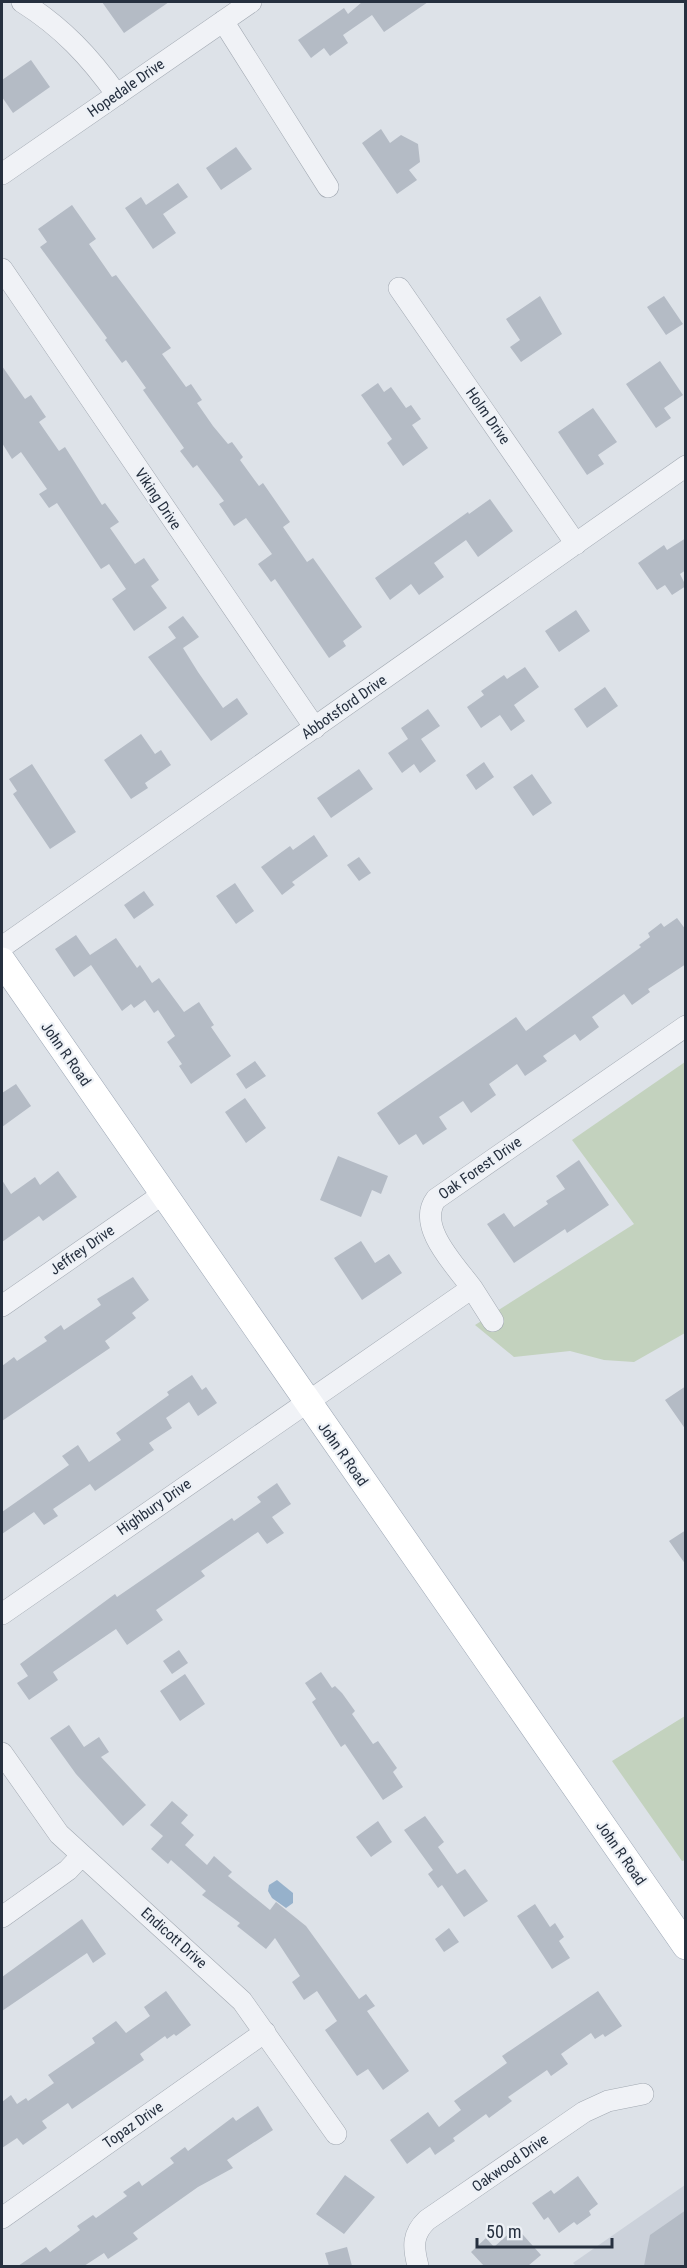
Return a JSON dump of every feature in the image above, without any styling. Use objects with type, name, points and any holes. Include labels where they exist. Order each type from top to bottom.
[{"type":"main road","name":"John R Road","points":[[2,961],[686,1946]]},
{"type":"street","points":[[22,2],[44,15],[83,50],[117,95]]},
{"type":"street","name":"Hopedale Drive","points":[[2,174],[251,2]]},
{"type":"street","points":[[223,21],[328,187]]},
{"type":"street","name":"Viking Drive","points":[[2,269],[315,728]]},
{"type":"street","name":"Holm Drive","points":[[399,288],[576,544]]},
{"type":"street","name":"Abbotsford Drive","points":[[2,947],[686,466]]},
{"type":"street","name":"Oak Forest Drive","points":[[494,1321],[430,1228],[429,1213],[436,1199],[686,1026]]},
{"type":"street","name":"Jeffrey Drive","points":[[2,1306],[163,1194]]},
{"type":"street","points":[[307,1401],[472,1288]]},
{"type":"street","name":"Highbury Drive","points":[[2,1614],[307,1401]]},
{"type":"street","name":"Endicott Drive","points":[[2,1753],[48,1820],[82,1856],[236,1995],[265,2032],[336,2134]]},
{"type":"street","points":[[2,1917],[68,1870],[82,1856]]},
{"type":"street","name":"Topaz Drive","points":[[2,2218],[265,2032]]},
{"type":"street","name":"Oakwood Drive","points":[[418,2266],[414,2246],[415,2235],[428,2220],[584,2112],[608,2101],[643,2094]]},
{"type":"shaded area","points":[[685,2185],[685,2266],[576,2266],[573,2263]]},
{"type":"green space","points":[[685,1062],[685,1333],[634,1362],[604,1360],[570,1351],[514,1357],[475,1325],[634,1224],[572,1140]]},
{"type":"green space","points":[[685,1716],[686,1860],[682,1861],[612,1761]]},
{"type":"water","points":[[277,1880],[293,1893],[293,1903],[286,1908],[272,1898],[268,1891],[269,1885]]},
{"type":"building","points":[[102,2],[169,2],[124,33]]},
{"type":"building","points":[[362,2],[428,2],[384,32],[372,15],[343,35],[348,43],[330,56],[324,48],[311,58],[298,40],[344,8],[348,14]]},
{"type":"building","points":[[31,60],[50,87],[13,113],[2,97],[2,80]]},
{"type":"building","points":[[381,129],[390,143],[401,135],[418,144],[420,162],[409,170],[417,180],[397,194],[362,143]]},
{"type":"building","points":[[236,147],[252,169],[221,190],[206,168]]},
{"type":"building","points":[[178,183],[188,197],[163,214],[176,233],[153,249],[125,208],[141,197],[146,205]]},
{"type":"building","points":[[72,205],[96,239],[89,244],[112,277],[116,275],[171,348],[162,354],[186,387],[191,384],[202,400],[197,403],[228,444],[232,442],[243,457],[240,460],[259,486],[263,483],[290,522],[283,527],[307,562],[313,558],[362,627],[343,641],[346,646],[329,658],[275,579],[271,582],[258,564],[272,554],[246,518],[234,526],[219,504],[224,501],[197,465],[193,468],[180,451],[184,448],[143,390],[146,388],[126,360],[122,363],[105,340],[107,338],[40,247],[47,242],[38,229]]},
{"type":"building","points":[[540,296],[562,334],[521,362],[510,347],[520,340],[506,319]]},
{"type":"building","points":[[664,296],[683,324],[666,335],[647,307]]},
{"type":"building","points":[[660,361],[683,395],[664,408],[671,418],[656,428],[626,384]]},
{"type":"building","points":[[2,366],[25,399],[31,395],[46,417],[39,422],[59,451],[65,447],[102,505],[105,503],[119,522],[110,528],[135,564],[144,558],[159,580],[151,586],[167,608],[134,631],[112,599],[126,589],[109,564],[101,569],[57,503],[49,508],[39,494],[47,489],[21,452],[12,459],[2,443]]},
{"type":"building","points":[[378,383],[384,392],[391,387],[406,408],[411,405],[421,419],[412,425],[428,448],[403,466],[387,443],[392,439],[361,395]]},
{"type":"building","points":[[593,408],[617,442],[598,455],[604,464],[587,475],[558,432]]},
{"type":"building","points":[[490,499],[513,531],[478,557],[466,540],[434,563],[444,577],[419,595],[411,584],[390,600],[375,578]]},
{"type":"building","points":[[686,538],[686,570],[680,574],[686,586],[672,595],[665,585],[657,590],[638,563],[664,545],[667,550]]},
{"type":"building","points":[[576,610],[590,631],[559,652],[545,631]]},
{"type":"building","points":[[183,616],[199,637],[183,648],[198,672],[223,708],[237,698],[248,714],[211,741],[148,657],[176,638],[168,627]]},
{"type":"building","points":[[525,667],[539,687],[514,705],[525,721],[511,731],[500,715],[481,728],[467,707],[484,695],[481,691],[504,675],[507,679]]},
{"type":"building","points":[[605,687],[618,706],[587,728],[574,709]]},
{"type":"building","points":[[428,709],[440,726],[421,739],[436,761],[420,773],[414,764],[402,773],[388,753],[408,739],[401,728]]},
{"type":"building","points":[[141,734],[155,754],[161,750],[171,765],[145,783],[148,788],[131,799],[104,760]]},
{"type":"building","points":[[484,762],[494,777],[476,790],[466,775]]},
{"type":"building","points":[[32,764],[76,832],[50,849],[13,794],[17,791],[9,779]]},
{"type":"building","points":[[359,769],[373,789],[331,818],[317,798]]},
{"type":"building","points":[[532,774],[552,803],[533,816],[513,787]]},
{"type":"building","points":[[314,835],[328,856],[292,882],[295,885],[282,895],[261,867],[290,846],[293,850]]},
{"type":"building","points":[[359,857],[371,873],[359,881],[347,865]]},
{"type":"building","points":[[235,883],[254,911],[236,924],[216,896]]},
{"type":"building","points":[[144,891],[154,905],[134,919],[124,905]]},
{"type":"building","points":[[677,918],[686,930],[686,964],[648,989],[650,992],[632,1005],[624,994],[592,1017],[599,1027],[580,1041],[575,1034],[543,1056],[547,1061],[525,1076],[517,1064],[489,1084],[496,1095],[471,1113],[463,1101],[439,1117],[447,1129],[423,1145],[416,1134],[399,1145],[377,1113],[516,1017],[526,1031],[641,947],[639,945],[650,937],[648,933],[661,923],[664,927]]},
{"type":"building","points":[[76,935],[90,955],[116,938],[137,968],[140,965],[152,983],[159,978],[184,1012],[199,1002],[214,1025],[211,1027],[231,1056],[191,1084],[179,1066],[182,1064],[167,1042],[175,1036],[158,1010],[154,1013],[145,1000],[134,1008],[131,1004],[122,1011],[91,965],[74,977],[55,949]]},
{"type":"building","points":[[255,1061],[266,1076],[246,1089],[236,1074]]},
{"type":"building","points":[[16,1084],[31,1106],[2,1127],[2,1093]]},
{"type":"building","points":[[245,1098],[266,1128],[246,1143],[225,1112]]},
{"type":"building","points":[[338,1156],[388,1176],[381,1194],[372,1190],[361,1217],[320,1200]]},
{"type":"building","points":[[579,1160],[609,1205],[567,1233],[565,1229],[514,1263],[487,1224],[504,1213],[514,1227],[548,1204],[546,1201],[565,1189],[556,1176]]},
{"type":"building","points":[[58,1171],[77,1197],[43,1221],[39,1216],[2,1242],[2,1180],[11,1194],[35,1177],[40,1185]]},
{"type":"building","points":[[361,1241],[375,1263],[389,1254],[402,1273],[362,1300],[334,1258]]},
{"type":"building","points":[[133,1277],[149,1300],[132,1313],[136,1318],[105,1341],[110,1348],[2,1421],[2,1366],[14,1357],[17,1361],[47,1341],[44,1337],[61,1325],[64,1330],[101,1305],[97,1299]]},
{"type":"building","points":[[192,1375],[202,1390],[206,1387],[217,1403],[198,1416],[189,1402],[166,1418],[172,1428],[149,1443],[154,1450],[95,1491],[90,1484],[53,1509],[58,1516],[44,1525],[34,1512],[2,1534],[2,1512],[69,1465],[62,1456],[78,1445],[89,1462],[121,1440],[116,1433],[169,1395],[167,1392]]},
{"type":"building","points":[[686,1386],[686,1430],[665,1400]]},
{"type":"building","points":[[277,1483],[291,1504],[272,1517],[284,1533],[267,1544],[258,1532],[201,1571],[205,1576],[156,1610],[163,1620],[127,1645],[116,1629],[53,1672],[58,1680],[29,1700],[17,1683],[28,1676],[20,1664],[115,1594],[117,1597],[232,1518],[234,1521],[261,1502],[257,1497]]},
{"type":"building","points":[[686,1530],[686,1565],[669,1541]]},
{"type":"building","points":[[179,1650],[188,1663],[172,1674],[163,1661]]},
{"type":"building","points":[[321,1672],[332,1688],[335,1686],[342,1693],[355,1711],[352,1714],[373,1744],[378,1741],[397,1768],[393,1772],[403,1787],[383,1800],[345,1744],[341,1747],[312,1702],[316,1699],[305,1683]]},
{"type":"building","points":[[185,1674],[205,1704],[180,1721],[160,1691]]},
{"type":"building","points":[[69,1725],[84,1747],[99,1737],[109,1752],[101,1757],[146,1805],[123,1826],[76,1774],[50,1738]]},
{"type":"building","points":[[172,1801],[188,1815],[181,1823],[194,1835],[185,1845],[207,1865],[214,1856],[232,1872],[228,1876],[270,1910],[276,1902],[306,1926],[359,1999],[366,1994],[375,2006],[367,2011],[409,2071],[383,2090],[368,2069],[357,2076],[325,2030],[337,2021],[317,1991],[304,2000],[292,1982],[300,1976],[275,1938],[266,1949],[237,1926],[240,1923],[202,1895],[206,1891],[171,1860],[168,1864],[151,1849],[163,1836],[150,1825]]},
{"type":"building","points":[[425,1816],[444,1842],[438,1847],[457,1874],[465,1869],[488,1901],[464,1917],[442,1885],[438,1888],[428,1874],[433,1870],[404,1830]]},
{"type":"building","points":[[378,1821],[392,1842],[371,1857],[356,1837]]},
{"type":"building","points":[[535,1904],[550,1927],[555,1923],[564,1937],[559,1941],[570,1958],[552,1969],[517,1916]]},
{"type":"building","points":[[82,1919],[106,1954],[93,1963],[87,1953],[2,2011],[2,1977]]},
{"type":"building","points":[[449,1928],[459,1942],[444,1952],[435,1939]]},
{"type":"building","points":[[166,1991],[191,2025],[176,2036],[174,2034],[167,2039],[165,2036],[140,2054],[144,2060],[72,2109],[68,2103],[42,2121],[47,2128],[23,2145],[17,2138],[2,2148],[2,2102],[11,2095],[17,2104],[26,2098],[28,2101],[54,2083],[48,2075],[95,2043],[92,2038],[116,2021],[126,2033],[150,2016],[144,2007]]},
{"type":"building","points":[[598,1991],[622,2026],[605,2037],[603,2034],[595,2039],[591,2033],[561,2054],[568,2064],[551,2076],[547,2070],[508,2097],[512,2101],[489,2118],[486,2114],[453,2138],[455,2141],[435,2155],[430,2147],[407,2164],[390,2140],[428,2112],[439,2127],[461,2110],[454,2101],[507,2063],[502,2056]]},
{"type":"building","points":[[258,2106],[273,2130],[227,2160],[233,2168],[198,2187],[133,2233],[138,2239],[108,2259],[104,2253],[84,2266],[18,2266],[46,2247],[50,2252],[80,2230],[77,2226],[93,2215],[96,2218],[127,2196],[123,2192],[139,2181],[142,2186],[174,2163],[170,2158],[185,2147],[188,2151],[233,2117],[236,2121]]},
{"type":"building","points":[[345,2175],[375,2197],[344,2234],[316,2214]]},
{"type":"building","points":[[578,2176],[598,2204],[589,2211],[591,2215],[577,2225],[574,2222],[559,2233],[548,2217],[544,2220],[532,2203],[551,2190],[554,2194]]},
{"type":"building","points":[[686,2210],[686,2266],[644,2266],[650,2235]]},
{"type":"building","points":[[516,2227],[541,2255],[528,2266],[484,2266],[471,2252],[486,2238],[494,2247]]},
{"type":"building","points":[[347,2247],[352,2266],[329,2266],[325,2253]]}]
